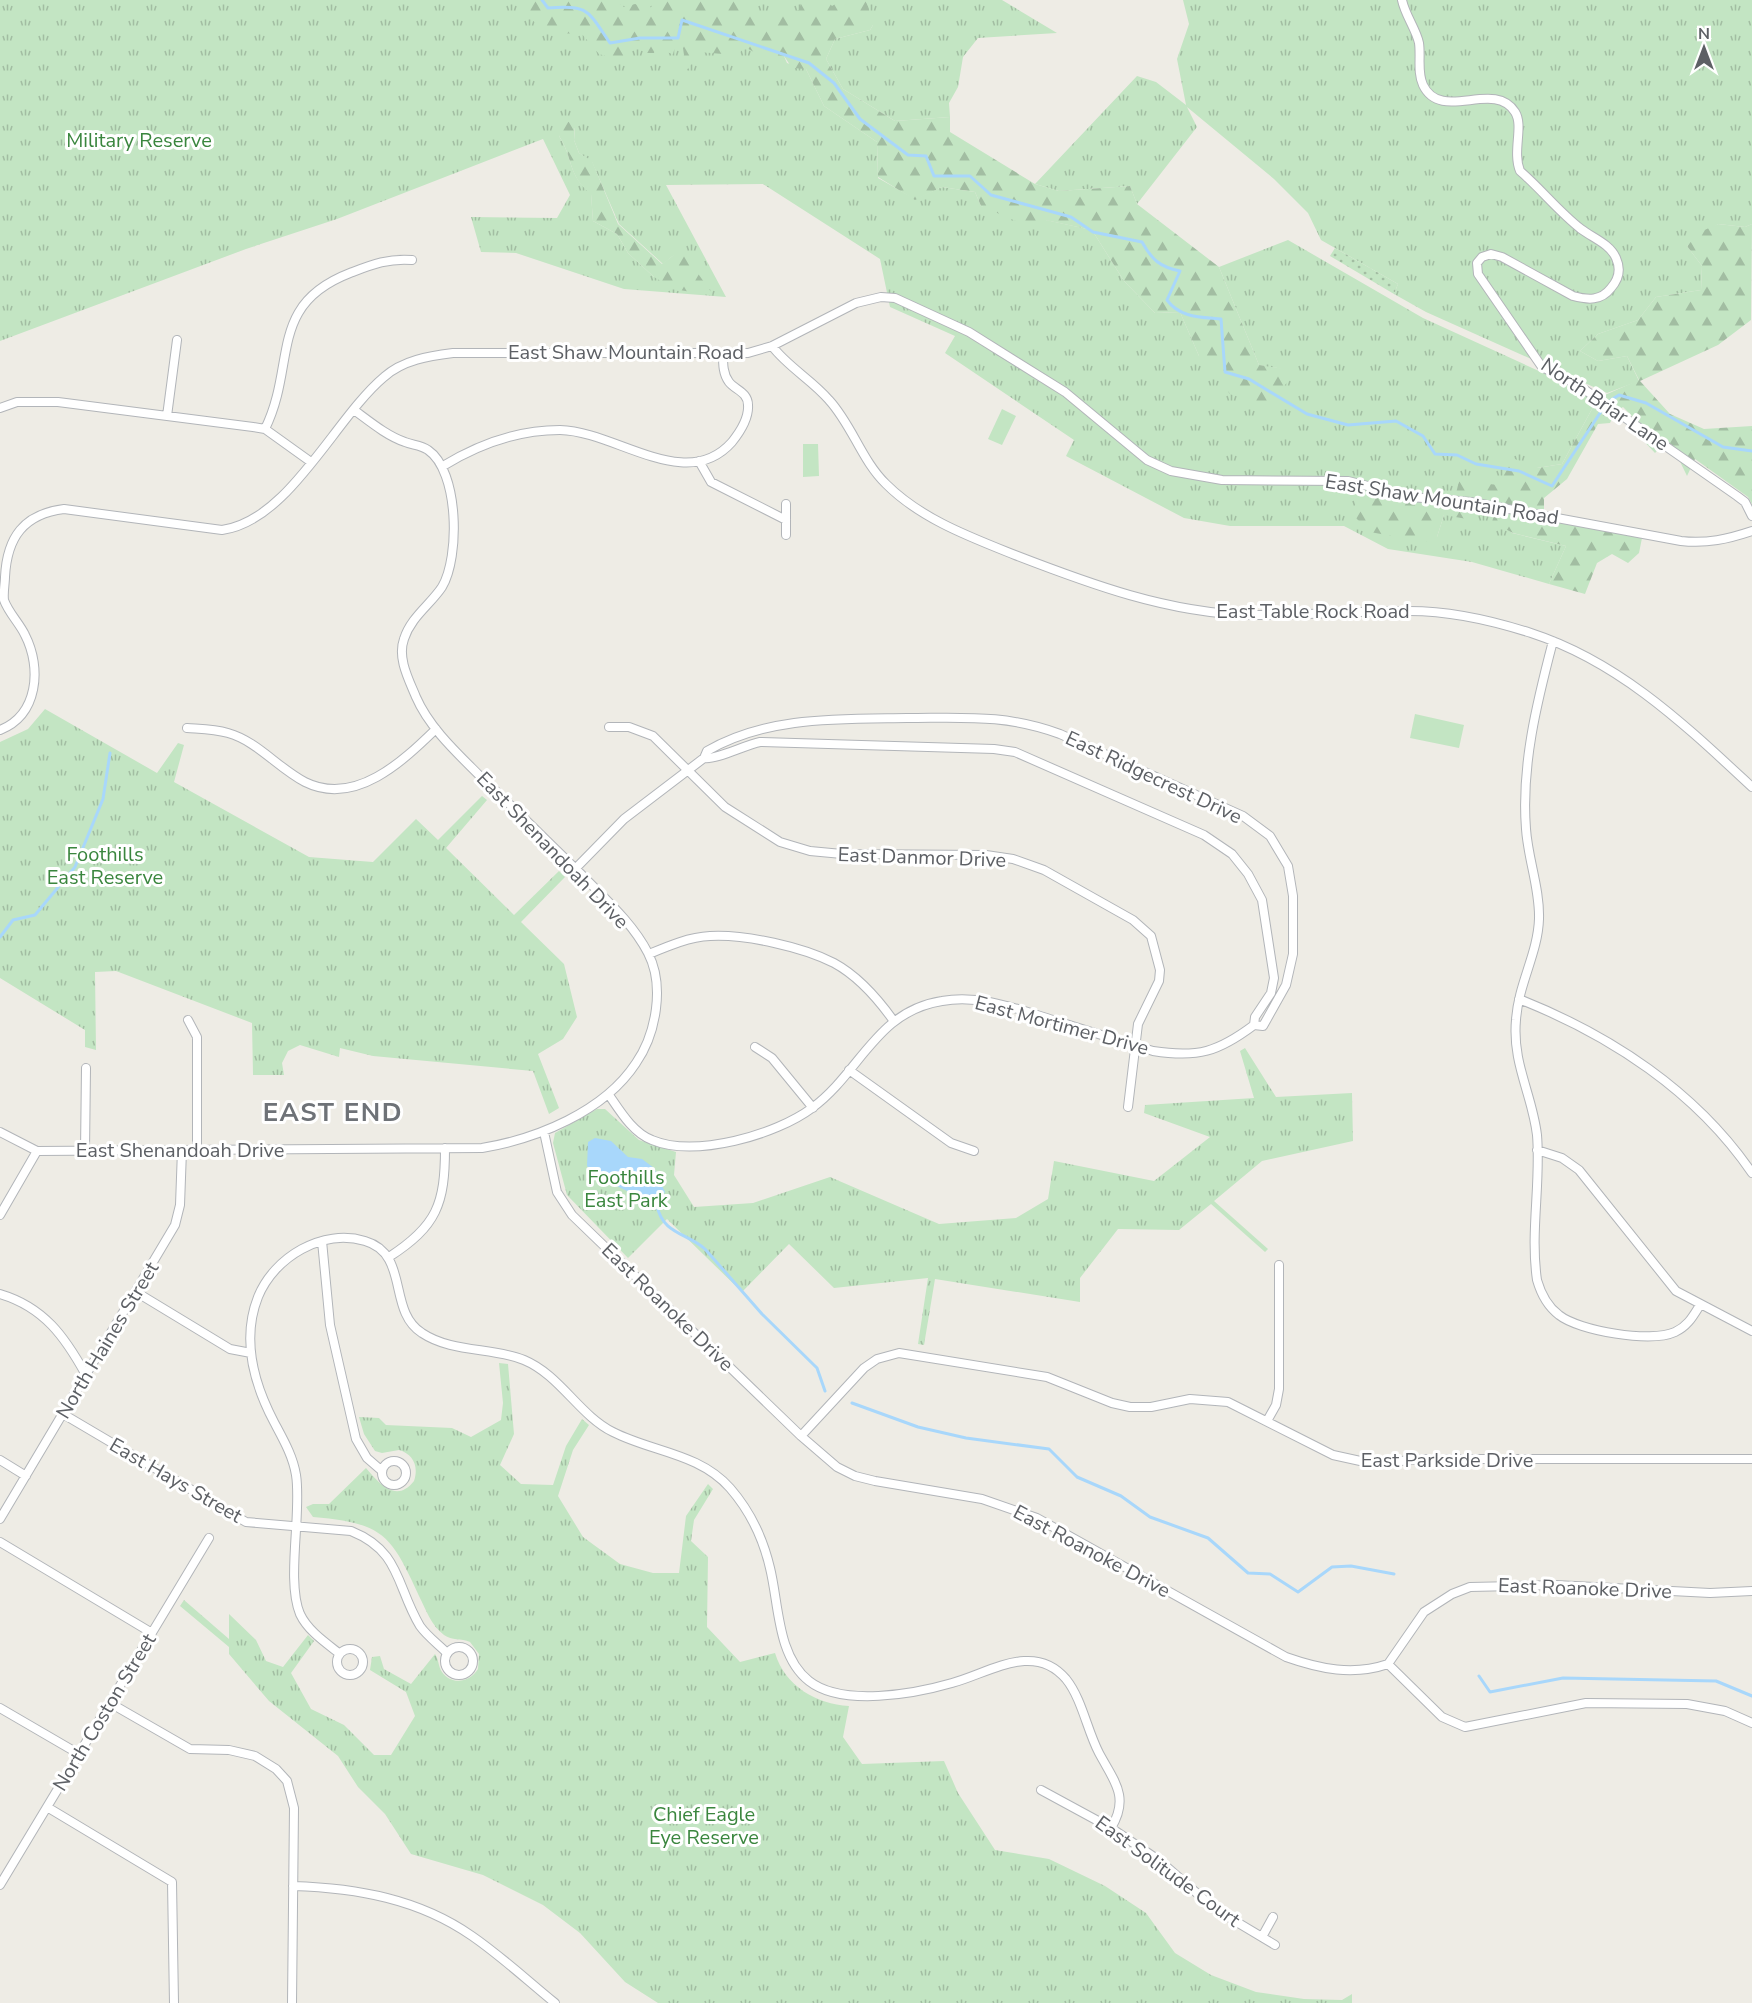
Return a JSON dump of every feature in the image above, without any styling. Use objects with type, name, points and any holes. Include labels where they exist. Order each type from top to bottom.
[{"type":"street","name":"North Briar Lane","points":[[1402,0],[1419,43],[1423,86],[1431,95],[1442,100],[1455,102],[1488,98],[1508,105],[1516,113],[1518,124],[1515,159],[1520,171],[1580,228],[1608,247],[1616,256],[1619,268],[1618,279],[1610,290],[1600,298],[1585,299],[1573,296],[1502,257],[1491,254],[1482,257],[1477,263],[1478,274],[1542,367],[1578,385],[1737,496],[1745,502],[1752,516]]},
{"type":"street","points":[[265,429],[274,410],[292,321],[310,295],[339,277],[383,261],[412,260]]},
{"type":"street","name":"East Shaw Mountain Road","points":[[0,730],[16,721],[24,711],[32,693],[35,668],[33,653],[26,636],[3,603],[4,552],[26,522],[45,511],[64,509],[222,530],[232,528],[261,515],[282,496],[384,377],[401,366],[422,357],[443,354],[723,355],[748,353],[772,346],[856,303],[881,297],[895,298],[978,338],[1065,392],[1147,460],[1171,471],[1222,480],[1348,481],[1412,497],[1471,502],[1699,543],[1721,540],[1752,531]]},
{"type":"street","points":[[167,416],[177,340]]},
{"type":"street","name":"East Table Rock Road","points":[[772,346],[783,361],[795,367],[831,401],[885,483],[908,502],[960,533],[1121,594],[1184,608],[1246,615],[1406,611],[1468,617],[1553,641],[1610,669],[1652,696],[1752,787]]},
{"type":"street","points":[[354,410],[394,437],[428,450],[443,466],[486,443],[537,432],[561,430],[598,437],[671,463],[699,461],[715,455],[737,436],[748,412],[745,395],[730,384],[725,375],[723,355]]},
{"type":"street","points":[[0,408],[17,402],[34,400],[265,429],[311,462]]},
{"type":"street","points":[[699,461],[711,482],[786,520]]},
{"type":"street","name":"East Shenandoah Drive","points":[[0,1132],[37,1151],[482,1148],[506,1144],[544,1132],[609,1095],[632,1069],[643,1052],[651,1031],[656,993],[649,954],[623,916],[436,729],[418,701],[407,675],[403,661],[403,641],[418,613],[442,586],[452,556],[453,524],[443,466]]},
{"type":"street","points":[[786,504],[786,535]]},
{"type":"street","points":[[1553,641],[1537,711],[1524,796],[1526,832],[1539,917],[1536,939],[1516,1018],[1516,1053],[1535,1124],[1537,1150],[1535,1269],[1541,1293],[1557,1314],[1581,1327],[1646,1336],[1663,1335],[1687,1325],[1700,1305]]},
{"type":"street","name":"East Ridgecrest Drive","points":[[575,869],[624,819],[704,758],[707,751],[738,735],[791,723],[823,719],[1001,718],[1032,723],[1060,734],[1243,816],[1270,836],[1288,867],[1293,896],[1291,971],[1263,1026],[1254,1025],[1255,1017],[1271,993],[1275,978],[1262,900],[1248,873],[1232,854],[1204,835],[1037,759],[994,749],[760,742],[739,747],[711,759],[704,758]]},
{"type":"street","name":"East Danmor Drive","points":[[609,727],[629,727],[653,736],[725,807],[780,842],[810,851],[842,854],[986,855],[1013,859],[1044,870],[1133,920],[1152,936],[1160,970],[1159,981],[1138,1024],[1128,1107]]},
{"type":"street","points":[[187,728],[230,733],[306,782],[335,789],[358,787],[386,772],[436,729]]},
{"type":"street","points":[[649,954],[692,939],[709,936],[740,936],[772,942],[834,963],[861,984],[893,1020]]},
{"type":"street","name":"East Mortimer Drive","points":[[609,1095],[635,1130],[652,1140],[674,1145],[728,1142],[779,1126],[813,1108],[893,1020],[914,1009],[941,1000],[970,999],[1000,1004],[1137,1046],[1177,1054],[1204,1052],[1228,1044],[1254,1025]]},
{"type":"street","points":[[1519,999],[1567,1018],[1624,1050],[1689,1101],[1734,1146],[1752,1173]]},
{"type":"street","points":[[188,1020],[196,1037],[197,1150]]},
{"type":"street","points":[[755,1047],[772,1058],[813,1108]]},
{"type":"street","points":[[85,1151],[86,1068]]},
{"type":"street","points":[[849,1070],[951,1143],[974,1151]]},
{"type":"street","name":"East Roanoke Drive","points":[[544,1132],[557,1192],[572,1215],[801,1436],[837,1467],[855,1476],[875,1481],[982,1499],[1037,1518],[1295,1660],[1316,1667],[1354,1672],[1388,1664],[1424,1612],[1452,1594],[1470,1587],[1556,1585],[1710,1593],[1752,1592]]},
{"type":"street","points":[[389,1257],[414,1240],[435,1216],[444,1185],[445,1148]]},
{"type":"street","name":"North Haines Street","points":[[0,1519],[136,1292],[179,1215],[182,1150]]},
{"type":"street","points":[[1537,1150],[1562,1158],[1579,1170],[1669,1283],[1684,1297],[1752,1331]]},
{"type":"street","points":[[0,1215],[37,1151]]},
{"type":"street","points":[[340,1654],[313,1633],[299,1612],[296,1587],[295,1470],[259,1391],[251,1353],[254,1311],[267,1280],[291,1255],[322,1241],[344,1238],[365,1241],[377,1246],[389,1257],[397,1276],[403,1311],[420,1333],[448,1344],[522,1359],[544,1371],[590,1415],[613,1432],[686,1457],[729,1486],[750,1514],[762,1540],[790,1655],[805,1678],[820,1689],[840,1695],[871,1696],[918,1690],[952,1683],[1009,1662],[1026,1660],[1043,1662],[1057,1670],[1074,1692],[1098,1751],[1116,1781],[1120,1807],[1111,1828]]},
{"type":"street","points":[[322,1241],[330,1325],[356,1439],[367,1458],[382,1471]]},
{"type":"street","points":[[1267,1421],[1276,1405],[1279,1389],[1279,1265]]},
{"type":"street","points":[[136,1292],[230,1349],[251,1353]]},
{"type":"street","points":[[0,1294],[32,1308],[58,1329],[86,1375]]},
{"type":"street","name":"East Parkside Drive","points":[[801,1436],[871,1362],[899,1353],[1047,1377],[1112,1404],[1151,1407],[1190,1399],[1228,1402],[1333,1455],[1374,1464],[1419,1459],[1752,1459]]},
{"type":"street","name":"East Hays Street","points":[[63,1414],[234,1516],[259,1525],[351,1532],[366,1537],[380,1547],[395,1567],[419,1624],[447,1653]]},
{"type":"street","points":[[0,1460],[26,1476]]},
{"type":"street","name":"North Coston Street","points":[[0,1885],[3,1873],[47,1807],[209,1538]]},
{"type":"street","points":[[0,1542],[152,1633]]},
{"type":"street","points":[[1388,1664],[1442,1717],[1465,1727],[1586,1703],[1687,1704],[1725,1711],[1752,1723]]},
{"type":"street","points":[[110,1703],[190,1749],[230,1750],[255,1756],[276,1769],[286,1781],[294,1808],[292,2003]]},
{"type":"street","points":[[0,1708],[79,1754]]},
{"type":"street","name":"East Solitude Court","points":[[1041,1790],[1111,1828],[1160,1861],[1209,1905],[1275,1945]]},
{"type":"street","points":[[47,1807],[172,1882],[174,2003]]},
{"type":"street","points":[[293,1886],[359,1891],[423,1910],[471,1935],[555,2003]]},
{"type":"street","name":"East Solitude Court","points":[[1262,1937],[1273,1917]]},
{"type":"green space","name":"Military Reserve","points":[[0,0],[1002,0],[1057,33],[978,38],[963,57],[958,87],[949,103],[950,117],[895,121],[843,89],[826,59],[835,39],[870,30],[873,25],[773,56],[784,56],[787,63],[806,69],[824,106],[877,142],[878,178],[915,199],[942,187],[975,192],[981,206],[1092,230],[1124,281],[1155,313],[1180,312],[1199,356],[1283,369],[1259,365],[1219,267],[1288,240],[1423,318],[1598,398],[1562,464],[1537,468],[1454,506],[1410,500],[1355,488],[1437,537],[1444,515],[1472,507],[1495,512],[1512,533],[1566,546],[1549,584],[1472,562],[1388,549],[1344,526],[1230,526],[1184,518],[1066,456],[1074,440],[945,353],[955,336],[890,307],[880,259],[763,184],[666,185],[726,297],[624,289],[516,253],[481,252],[471,217],[557,218],[570,195],[543,139],[337,219],[246,249],[0,341]],"holes":[[[575,128],[574,140],[579,153],[592,162],[619,224],[663,264],[674,255],[654,277],[628,253],[617,234],[593,221],[591,193],[574,173],[559,136]]]},
{"type":"green space","points":[[508,0],[614,0],[624,7],[635,4],[650,8],[658,0],[738,0],[760,13],[788,14],[799,10],[802,0],[826,0],[832,6],[842,0],[866,0],[873,25],[870,30],[835,39],[826,59],[843,89],[895,121],[950,117],[950,132],[1035,184],[1059,191],[1130,186],[1137,204],[1219,267],[1259,365],[1283,369],[1289,380],[1268,406],[1230,394],[1199,356],[1180,312],[1155,313],[1124,281],[1092,230],[1045,220],[1032,228],[981,206],[975,192],[942,187],[915,200],[878,177],[877,142],[824,106],[806,69],[792,68],[784,56],[763,57],[743,46],[738,58],[733,57],[730,44],[727,45],[723,54],[699,52],[688,69],[680,67],[684,55],[682,41],[676,43],[673,54],[666,52],[662,43],[657,45],[654,53],[647,53],[637,46],[628,48],[622,61],[599,54],[581,33],[559,33],[544,29],[518,2]]},
{"type":"green space","points":[[1183,0],[1752,0],[1752,224],[1745,227],[1718,224],[1687,246],[1702,266],[1701,290],[1656,297],[1638,320],[1598,334],[1580,351],[1598,361],[1627,356],[1639,381],[1607,393],[1426,312],[1394,294],[1398,284],[1321,240],[1308,213],[1274,179],[1187,107],[1197,127],[1137,204],[1130,186],[1059,191],[1035,184],[1137,76],[1156,82],[1186,105],[1177,59],[1189,24]]},
{"type":"green space","points":[[571,121],[575,124],[574,140],[579,153],[592,161],[618,224],[662,264],[674,255],[684,254],[714,296],[674,289],[654,277],[628,253],[617,234],[593,221],[591,194],[583,187],[574,173],[559,136],[565,123]]},
{"type":"green space","points":[[1718,224],[1745,227],[1752,224],[1751,320],[1718,345],[1640,381],[1670,414],[1704,429],[1752,426],[1752,504],[1748,497],[1695,459],[1687,476],[1672,445],[1666,441],[1655,453],[1638,435],[1632,416],[1623,407],[1615,412],[1610,423],[1598,424],[1567,479],[1544,498],[1544,519],[1642,538],[1639,553],[1628,563],[1612,554],[1597,563],[1585,594],[1549,584],[1566,546],[1513,533],[1492,522],[1495,512],[1472,507],[1467,519],[1444,515],[1437,537],[1425,542],[1370,532],[1355,517],[1355,488],[1410,500],[1453,506],[1459,481],[1499,485],[1510,457],[1537,468],[1562,464],[1598,398],[1639,380],[1627,356],[1598,361],[1580,351],[1598,334],[1638,320],[1656,297],[1701,290],[1702,266],[1687,246],[1700,232]]},
{"type":"green space","points":[[1335,248],[1398,284],[1394,294],[1330,256]]},
{"type":"green space","points":[[1002,409],[1016,416],[1002,445],[988,439]]},
{"type":"green space","points":[[803,444],[818,444],[819,476],[803,477]]},
{"type":"green space","name":"Foothills East Reserve","points":[[45,709],[157,773],[178,743],[184,745],[174,782],[309,857],[373,862],[416,819],[438,840],[482,796],[487,800],[446,848],[514,915],[559,871],[565,877],[521,922],[564,964],[577,1017],[563,1039],[538,1054],[559,1108],[549,1114],[533,1071],[373,1056],[340,1048],[339,1057],[300,1045],[288,1051],[282,1063],[284,1075],[253,1075],[252,1023],[116,971],[95,972],[96,1050],[85,1047],[85,1030],[0,978],[0,742],[28,729]]},
{"type":"green space","points":[[1415,714],[1464,725],[1459,748],[1410,738]]},
{"type":"green space","name":"Foothills East Park","points":[[1245,1048],[1276,1097],[1352,1093],[1353,1141],[1262,1161],[1214,1201],[1268,1249],[1265,1252],[1211,1204],[1179,1230],[1118,1229],[1080,1278],[1080,1302],[935,1279],[924,1345],[918,1344],[928,1278],[834,1288],[789,1244],[742,1292],[667,1219],[628,1258],[567,1195],[553,1143],[555,1133],[597,1109],[605,1109],[639,1140],[676,1152],[674,1175],[694,1207],[753,1203],[830,1177],[939,1224],[1016,1218],[1048,1199],[1054,1161],[1154,1181],[1210,1137],[1144,1113],[1145,1105],[1254,1098],[1240,1051]]},
{"type":"green space","name":"Chief Eagle Eye Reserve","points":[[499,1363],[508,1364],[514,1434],[500,1465],[521,1484],[553,1485],[566,1446],[582,1419],[589,1425],[573,1450],[558,1496],[583,1537],[620,1564],[653,1573],[679,1573],[686,1516],[708,1484],[713,1489],[694,1520],[691,1541],[708,1557],[707,1627],[740,1662],[775,1653],[786,1675],[803,1691],[825,1702],[849,1706],[843,1737],[862,1764],[944,1761],[958,1793],[995,1850],[1049,1859],[1105,1886],[1146,1913],[1175,1953],[1211,1975],[1256,1992],[1304,1999],[1342,2000],[1352,1994],[1352,2003],[658,2003],[625,1982],[580,1933],[543,1905],[483,1875],[411,1854],[385,1814],[358,1787],[338,1756],[269,1701],[229,1654],[229,1647],[180,1606],[184,1600],[229,1639],[229,1614],[256,1640],[266,1661],[283,1667],[308,1635],[314,1641],[291,1673],[311,1709],[344,1725],[374,1755],[391,1755],[415,1716],[406,1692],[370,1670],[372,1657],[380,1656],[384,1669],[411,1684],[435,1654],[446,1676],[461,1681],[470,1677],[478,1669],[479,1654],[470,1642],[447,1637],[439,1631],[400,1558],[392,1545],[382,1536],[370,1528],[355,1523],[313,1517],[306,1507],[313,1504],[329,1504],[366,1468],[382,1485],[394,1491],[407,1488],[414,1481],[416,1470],[414,1461],[408,1454],[399,1450],[382,1453],[375,1451],[364,1434],[359,1417],[379,1418],[386,1425],[452,1428],[471,1437],[501,1420],[503,1403]]},
{"type":"water","points":[[595,1138],[611,1141],[628,1157],[642,1159],[654,1168],[665,1192],[657,1206],[597,1176],[587,1166],[588,1142]]},
{"type":"waterway","points":[[542,0],[548,8],[572,7],[586,12],[597,23],[610,43],[640,38],[678,38],[682,20],[809,63],[834,83],[860,119],[908,155],[926,156],[934,176],[970,176],[991,195],[1071,217],[1093,232],[1142,242],[1157,262],[1180,271],[1167,300],[1172,306],[1191,316],[1221,319],[1225,372],[1249,379],[1307,414],[1348,425],[1396,421],[1423,436],[1435,454],[1457,455],[1476,464],[1519,471],[1552,486],[1604,407]]},
{"type":"waterway","points":[[1611,400],[1619,395],[1646,403],[1723,447],[1752,451]]},
{"type":"waterway","points":[[0,937],[13,920],[35,915],[75,867],[103,799],[110,753]]},
{"type":"waterway","points":[[657,1206],[664,1222],[705,1249],[762,1314],[817,1368],[825,1391]]},
{"type":"waterway","points":[[852,1403],[918,1427],[966,1438],[1049,1449],[1077,1477],[1121,1496],[1150,1517],[1208,1538],[1248,1573],[1270,1574],[1298,1592],[1332,1567],[1351,1566],[1394,1574]]},
{"type":"waterway","points":[[1479,1676],[1490,1692],[1563,1678],[1716,1681],[1752,1696]]},
{"type":"district","name":"EAST END","points":[[333,1112]]}]
